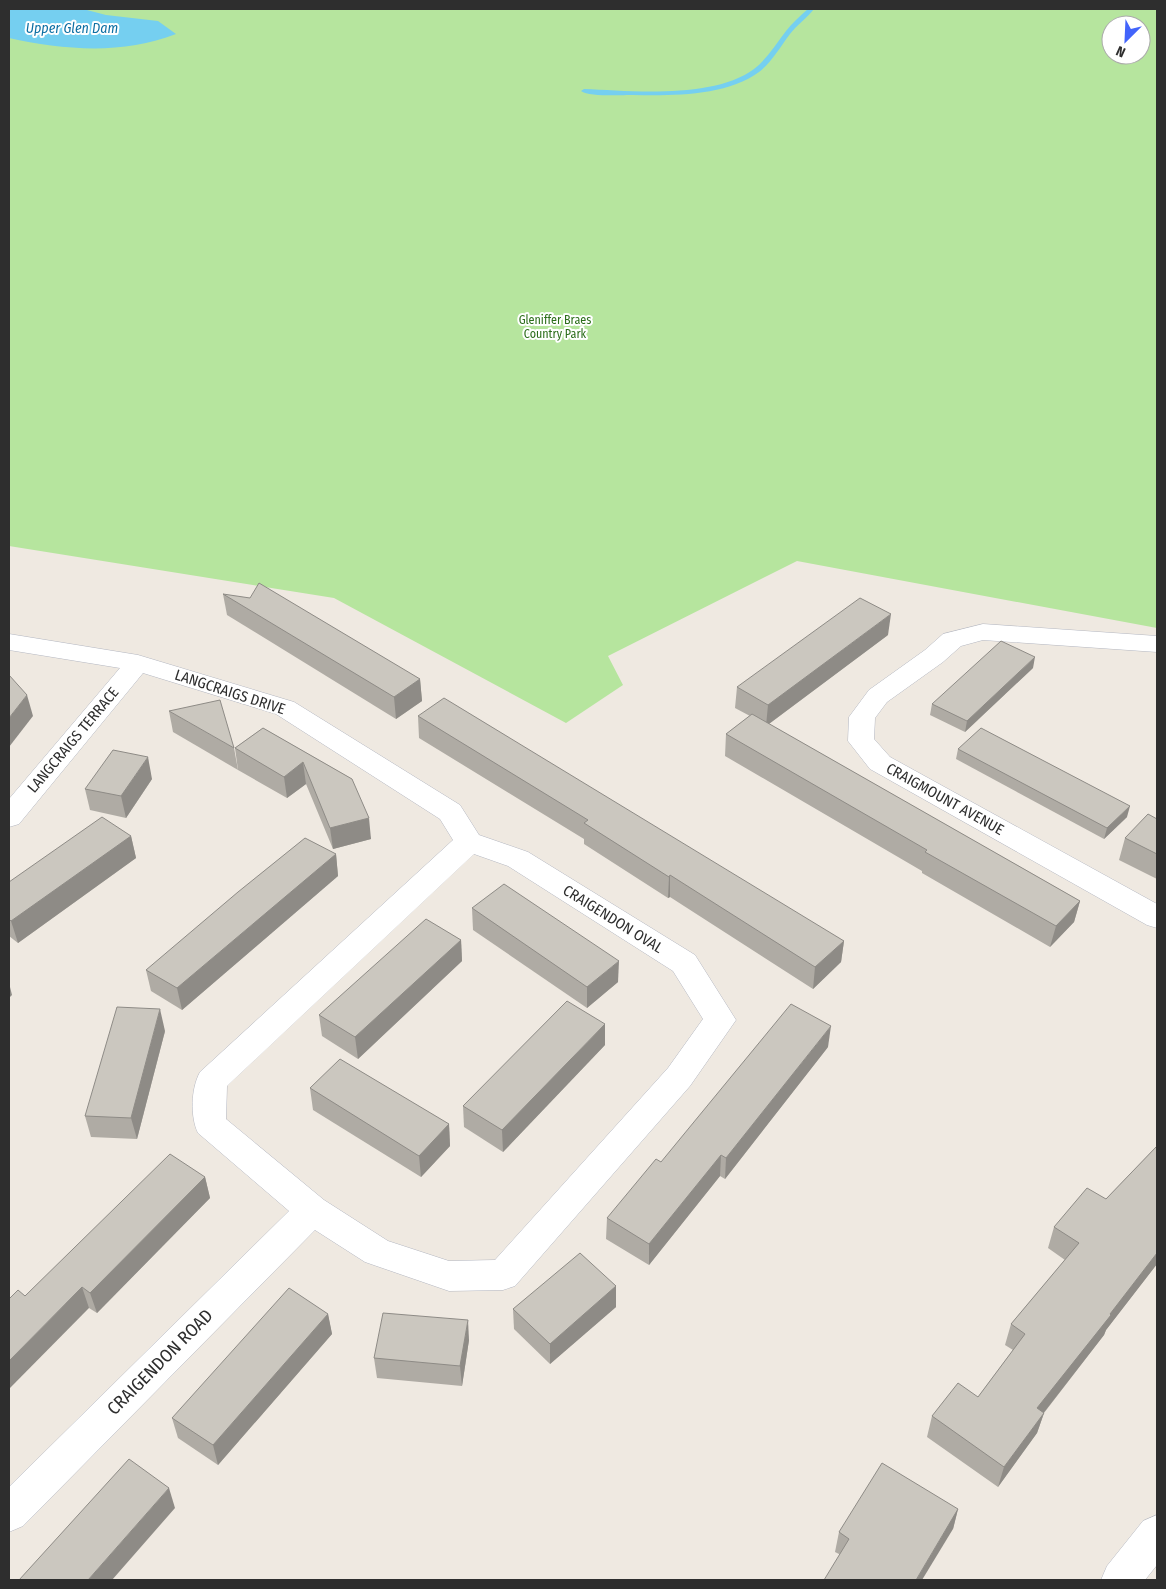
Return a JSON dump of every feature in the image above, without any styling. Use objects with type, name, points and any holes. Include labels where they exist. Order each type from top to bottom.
[{"type":"street","name":"CRAIGMOUNT AVENUE","points":[[1157,644],[982,632],[952,640],[934,656],[878,696],[862,717],[862,741],[880,763],[1157,917]]},
{"type":"street","name":"LANGCRAIGS DRIVE","points":[[9,642],[138,663],[285,708],[450,812],[469,842]]},
{"type":"street","name":"LANGCRAIGS TERRACE","points":[[9,817],[138,663]]},
{"type":"street","name":"CRAIGENDON OVAL","points":[[469,842],[518,859],[684,963],[720,1020],[679,1077],[502,1274],[448,1276],[377,1252],[312,1210],[210,1124],[211,1081],[469,842]]},
{"type":"street","name":"CRAIGENDON ROAD","points":[[9,1513],[312,1210]]},
{"type":"street","points":[[1121,1580],[1157,1534]]},
{"type":"green space","name":"Gleniffer Braes Country Park","points":[[9,9],[1157,9],[1157,628],[797,561],[608,656],[623,685],[566,723],[334,598],[9,546]]},
{"type":"water","name":"Upper Glen Dam","points":[[9,9],[83,9],[106,15],[158,21],[176,34],[156,41],[114,48],[72,48],[50,45],[9,38]]},
{"type":"building","points":[[259,583],[420,679],[394,697],[223,594],[250,598]]},
{"type":"building","points":[[860,598],[891,614],[768,705],[737,687]]},
{"type":"building","points":[[1001,641],[1035,657],[967,721],[932,704]]},
{"type":"building","points":[[9,675],[27,695],[9,718]]},
{"type":"building","points":[[444,698],[844,941],[815,967],[584,823],[588,820],[418,716]]},
{"type":"building","points":[[220,700],[234,748],[169,711]]},
{"type":"building","points":[[752,714],[1080,901],[1056,926],[925,852],[927,850],[726,734]]},
{"type":"building","points":[[263,728],[352,779],[369,818],[330,828],[303,762],[284,777],[235,748]]},
{"type":"building","points":[[981,728],[1130,806],[1107,828],[958,749]]},
{"type":"building","points":[[113,750],[148,757],[121,796],[85,789]]},
{"type":"building","points":[[1148,814],[1157,819],[1157,854],[1125,838]]},
{"type":"building","points":[[102,817],[131,836],[11,921],[9,919],[9,882]]},
{"type":"building","points":[[305,838],[336,854],[177,988],[146,970],[238,892]]},
{"type":"building","points":[[504,884],[619,961],[587,987],[472,908]]},
{"type":"building","points":[[426,919],[461,940],[355,1037],[319,1015]]},
{"type":"building","points":[[567,1001],[605,1024],[502,1130],[463,1106]]},
{"type":"building","points":[[791,1004],[831,1026],[726,1158],[721,1155],[649,1244],[607,1218],[656,1159],[661,1162]]},
{"type":"building","points":[[117,1007],[160,1009],[131,1118],[85,1116]]},
{"type":"building","points":[[340,1059],[449,1124],[419,1156],[310,1088]]},
{"type":"building","points":[[1157,1146],[1157,1253],[1111,1315],[1037,1408],[1044,1413],[1004,1467],[932,1416],[958,1383],[978,1397],[1025,1334],[1011,1324],[1079,1243],[1054,1227],[1087,1188],[1106,1199]]},
{"type":"building","points":[[170,1154],[205,1177],[90,1293],[82,1287],[9,1361],[9,1299],[18,1290],[25,1296]]},
{"type":"building","points":[[580,1253],[616,1286],[550,1344],[513,1309]]},
{"type":"building","points":[[289,1288],[328,1314],[213,1445],[172,1418]]},
{"type":"building","points":[[383,1313],[468,1320],[460,1366],[374,1358]]},
{"type":"building","points":[[129,1459],[169,1488],[88,1580],[19,1580]]},
{"type":"building","points":[[882,1463],[958,1509],[916,1580],[824,1580],[849,1539],[839,1532]]},
{"type":"waterway","points":[[584,91],[670,93],[693,91],[734,82],[757,70],[789,31],[811,9]]}]
